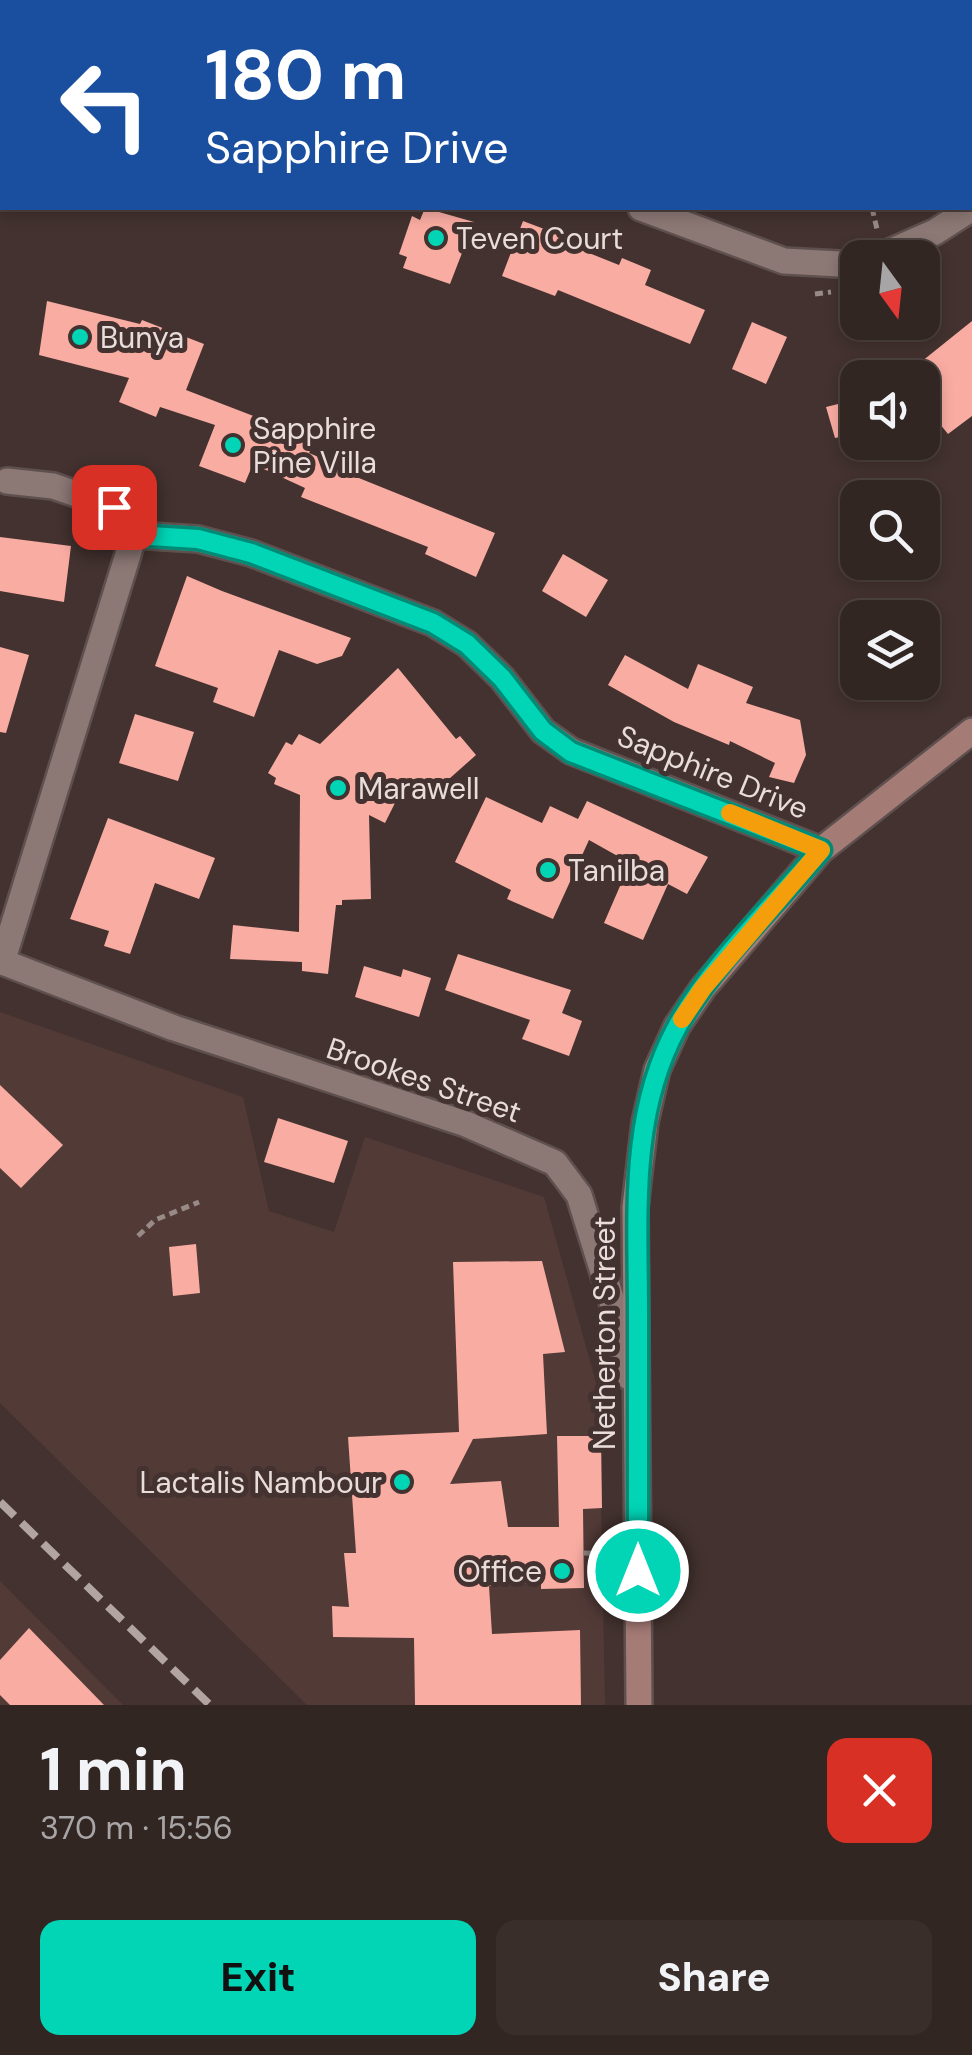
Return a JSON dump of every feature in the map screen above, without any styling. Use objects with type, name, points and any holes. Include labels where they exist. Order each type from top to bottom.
[{"type":"main road","name":"Netherton Street","points":[[640,1705],[635,1207],[645,1122],[657,1070],[677,1026],[703,988],[821,850],[972,730]]},
{"type":"street","points":[[645,210],[784,262],[840,265]]},
{"type":"street","points":[[899,240],[935,232],[969,210]]},
{"type":"street","points":[[1,961],[134,535],[114,507],[53,486],[7,481]]},
{"type":"street","name":"Sapphire Drive","points":[[134,535],[198,539],[251,553],[433,623],[467,644],[502,678],[543,731],[571,752],[821,850]]},
{"type":"street","name":"Brookes Street","points":[[1,961],[174,1028],[466,1124],[555,1163],[578,1195],[623,1340],[638,1435]]},
{"type":"path","points":[[872,210],[876,240]]},
{"type":"path","points":[[816,294],[830,292]]},
{"type":"path","points":[[138,1236],[155,1220],[199,1202]]},
{"type":"path","points":[[583,1553],[610,1554]]},
{"type":"shaded area","name":"Lactalis Nambour","points":[[0,1012],[243,1097],[269,1211],[334,1232],[365,1137],[544,1197],[599,1393],[605,1705],[307,1705],[0,1403]]},
{"type":"shaded area","points":[[0,1581],[123,1705],[0,1705]]},
{"type":"building","name":"Teven Court","points":[[424,210],[432,210],[474,222],[450,284],[403,268],[407,257],[399,254],[412,216],[420,220]]},
{"type":"building","points":[[523,221],[576,241],[574,247],[619,265],[622,258],[651,270],[645,285],[705,310],[690,344],[558,290],[555,296],[502,276]]},
{"type":"building","points":[[47,301],[140,324],[142,320],[204,344],[186,390],[269,422],[312,446],[309,453],[345,468],[344,472],[495,533],[476,577],[425,554],[428,547],[301,497],[305,488],[253,464],[245,483],[199,466],[215,425],[160,407],[156,417],[119,402],[129,378],[39,355]]},
{"type":"building","points":[[972,321],[972,416],[948,434],[940,424],[940,360],[923,360]]},
{"type":"building","points":[[752,322],[787,337],[766,384],[732,369]]},
{"type":"building","points":[[840,404],[840,437],[835,438],[826,407]]},
{"type":"building","points":[[0,537],[71,546],[64,602],[0,591]]},
{"type":"building","points":[[563,554],[608,580],[586,617],[542,591]]},
{"type":"building","points":[[187,576],[351,638],[342,656],[317,664],[279,650],[254,717],[213,702],[218,688],[155,666]]},
{"type":"building","points":[[0,647],[29,655],[6,733],[0,732]]},
{"type":"building","points":[[625,655],[688,689],[698,664],[753,687],[746,703],[800,720],[806,755],[794,783],[769,777],[775,763],[730,741],[729,745],[674,722],[608,685]]},
{"type":"building","name":"Marawell","points":[[398,668],[456,739],[460,736],[476,755],[422,803],[405,783],[385,823],[369,815],[371,899],[342,900],[342,905],[336,905],[328,974],[302,971],[302,962],[230,959],[233,925],[299,932],[300,795],[274,784],[276,778],[268,773],[286,742],[292,745],[299,734],[320,744]]},
{"type":"building","points":[[135,714],[194,732],[178,781],[119,763]]},
{"type":"building","points":[[486,797],[542,823],[550,806],[578,819],[587,801],[708,857],[687,894],[668,884],[643,940],[604,923],[630,863],[589,840],[553,919],[507,899],[511,890],[455,862]]},
{"type":"building","points":[[108,818],[215,858],[199,899],[155,883],[130,954],[104,946],[109,931],[70,919]]},
{"type":"building","points":[[458,954],[571,990],[562,1013],[582,1021],[569,1056],[522,1039],[530,1020],[445,990]]},
{"type":"building","points":[[364,966],[401,977],[403,969],[431,978],[419,1017],[355,997]]},
{"type":"building","points":[[0,1085],[63,1145],[21,1188],[0,1168]]},
{"type":"building","points":[[278,1118],[348,1141],[334,1183],[264,1162]]},
{"type":"building","points":[[196,1244],[200,1293],[173,1296],[169,1247]]},
{"type":"building","name":"Lactalis Nambour","points":[[542,1261],[565,1352],[543,1354],[547,1434],[473,1439],[450,1484],[501,1481],[508,1527],[559,1527],[557,1436],[601,1436],[602,1508],[583,1509],[584,1588],[541,1589],[541,1583],[489,1586],[492,1634],[580,1630],[581,1705],[415,1705],[414,1638],[333,1637],[332,1606],[349,1607],[344,1553],[356,1553],[348,1437],[459,1432],[453,1262]]},
{"type":"building","points":[[29,1628],[104,1705],[10,1705],[0,1695],[0,1660]]},
{"type":"railway","points":[[0,1502],[210,1705]]},
{"type":"slow traffic","points":[[682,1019],[703,988],[821,850],[730,813]]},
{"type":"place","name":"Teven Court","points":[[436,238]]},
{"type":"place","name":"Bunya","points":[[80,337]]},
{"type":"place","name":"Sapphire Pine Villa","points":[[233,445]]},
{"type":"place","name":"Marawell","points":[[338,788]]},
{"type":"place","name":"Tanilba","points":[[548,870]]},
{"type":"place","name":"Lactalis Nambour","points":[[402,1482]]},
{"type":"place","name":"Office","points":[[562,1571]]},
{"type":"route","points":[[114,507],[134,535],[198,539],[251,553],[433,623],[467,644],[502,678],[543,731],[571,752],[821,850],[703,988],[677,1026],[657,1070],[645,1122],[635,1207],[638,1571]]}]
